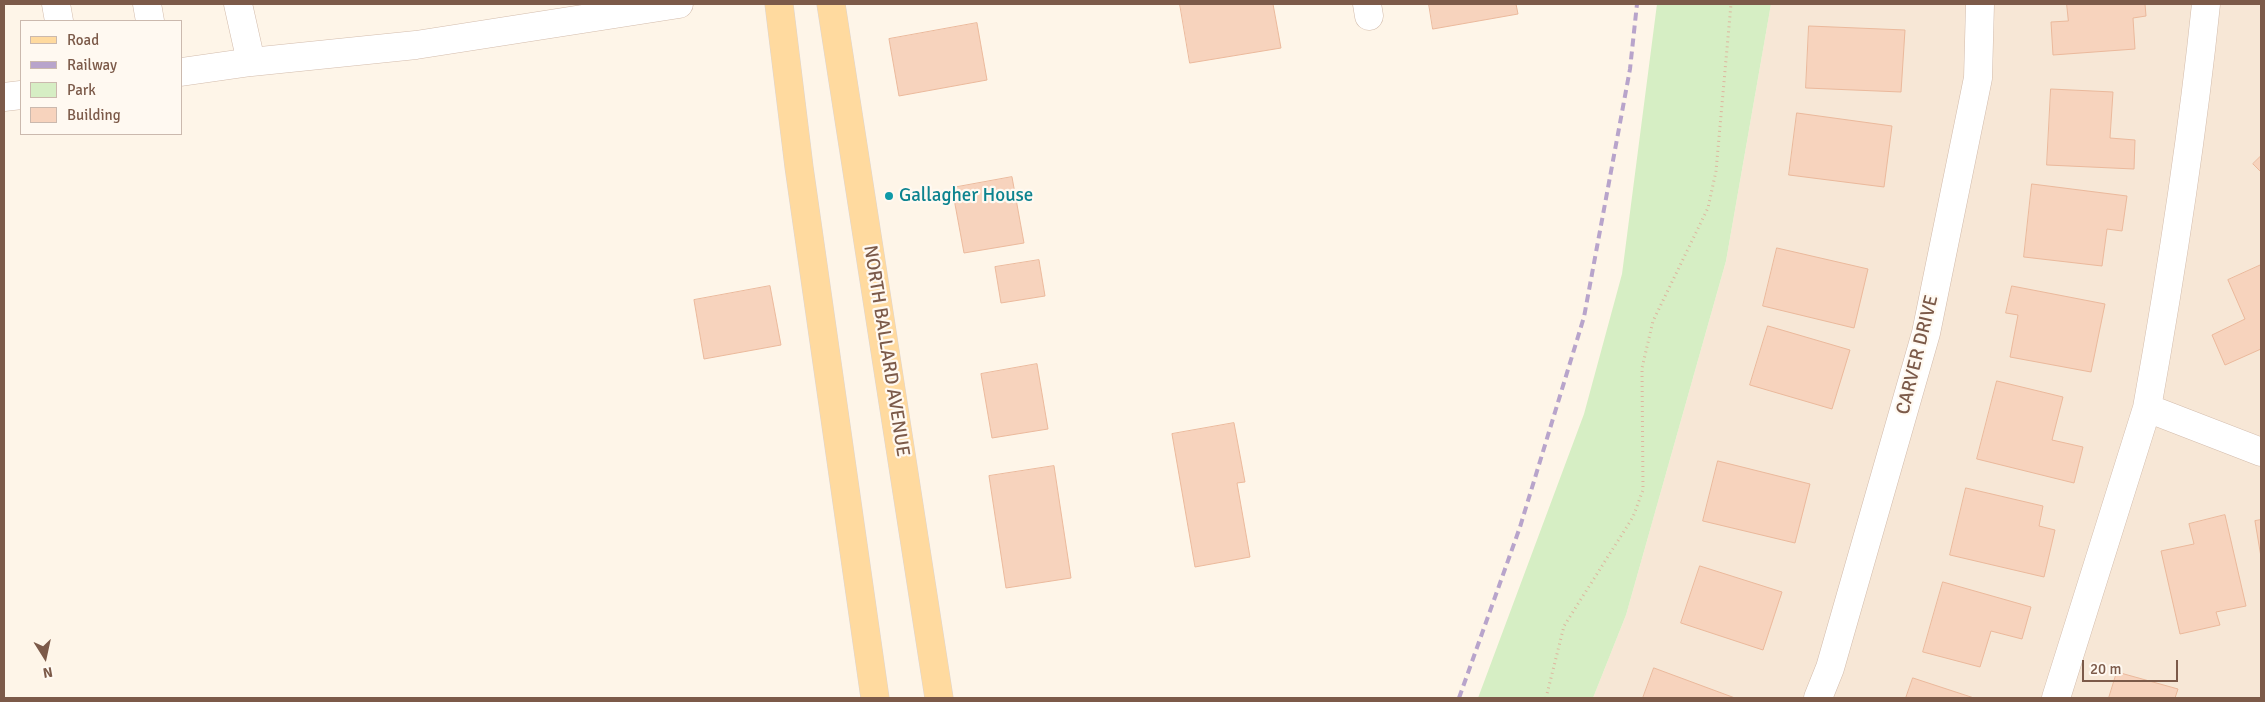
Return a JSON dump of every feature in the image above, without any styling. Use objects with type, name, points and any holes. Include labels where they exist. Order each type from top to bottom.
[{"type":"main road","points":[[779,4],[799,167],[875,698]]},
{"type":"main road","name":"NORTH BALLARD AVENUE","points":[[831,4],[939,698]]},
{"type":"street","points":[[56,4],[59,20]]},
{"type":"street","points":[[147,4],[150,20]]},
{"type":"street","points":[[238,4],[251,62]]},
{"type":"street","points":[[182,72],[251,62],[416,45],[679,4]]},
{"type":"street","name":"CARVER DRIVE","points":[[1818,698],[1830,668],[1926,332],[1978,78],[1980,4]]},
{"type":"street","points":[[2056,698],[2147,408],[2163,316],[2197,90],[2206,4]]},
{"type":"street","points":[[4,97],[20,95]]},
{"type":"street","points":[[2147,408],[2261,452]]},
{"type":"path","points":[[1546,698],[1564,626],[1632,517],[1643,490],[1642,368],[1653,321],[1708,208],[1716,171],[1731,4]]},
{"type":"shaded area","points":[[1771,4],[2261,4],[2261,698],[1593,698],[1626,615],[1726,261]]},
{"type":"green space","points":[[1657,4],[1771,4],[1726,261],[1626,615],[1593,698],[1478,698],[1584,414],[1622,274]]},
{"type":"building","points":[[1180,4],[1273,4],[1281,48],[1190,63]]},
{"type":"building","points":[[1429,4],[1516,4],[1518,14],[1433,29]]},
{"type":"building","points":[[2067,4],[2145,4],[2146,16],[2133,18],[2135,49],[2053,55],[2051,22],[2068,21]]},
{"type":"building","points":[[977,23],[987,80],[899,96],[889,39]]},
{"type":"building","points":[[1809,26],[1905,30],[1901,92],[1806,88]]},
{"type":"building","points":[[2051,89],[2113,92],[2110,138],[2135,140],[2134,169],[2047,165]]},
{"type":"building","points":[[1797,113],[1892,126],[1884,187],[1789,175]]},
{"type":"building","points":[[2261,156],[2261,172],[2253,164]]},
{"type":"building","points":[[1012,177],[1024,243],[964,253],[952,188]]},
{"type":"building","points":[[2032,184],[2127,196],[2122,231],[2107,229],[2102,266],[2024,257]]},
{"type":"building","points":[[1777,248],[1868,269],[1854,328],[1763,306]]},
{"type":"building","points":[[1039,260],[1045,296],[1001,303],[995,267]]},
{"type":"building","points":[[2261,265],[2261,349],[2225,365],[2212,335],[2245,319],[2228,280]]},
{"type":"building","points":[[770,286],[781,345],[704,359],[694,300]]},
{"type":"building","points":[[2012,286],[2105,304],[2091,372],[2010,357],[2018,315],[2006,313]]},
{"type":"building","points":[[1768,326],[1850,350],[1832,409],[1750,385]]},
{"type":"building","points":[[1037,364],[1048,429],[992,438],[981,374]]},
{"type":"building","points":[[1997,381],[2063,397],[2052,440],[2083,447],[2074,483],[1977,459]]},
{"type":"building","points":[[1234,423],[1245,482],[1237,483],[1250,557],[1195,567],[1172,434]]},
{"type":"building","points":[[1718,461],[1810,484],[1795,543],[1703,521]]},
{"type":"building","points":[[1054,466],[1071,578],[1006,588],[989,476]]},
{"type":"building","points":[[1966,488],[2043,506],[2039,526],[2055,530],[2044,577],[1950,555]]},
{"type":"building","points":[[2225,515],[2246,606],[2216,612],[2220,625],[2180,634],[2161,551],[2194,544],[2189,524]]},
{"type":"building","points":[[2261,520],[2261,557],[2255,521]]},
{"type":"building","points":[[1700,566],[1782,592],[1763,650],[1681,623]]},
{"type":"building","points":[[1943,582],[2031,607],[2022,639],[1991,631],[1980,667],[1923,652]]},
{"type":"building","points":[[1654,668],[1735,698],[1643,698]]},
{"type":"building","points":[[2117,672],[2178,689],[2175,698],[2109,698]]},
{"type":"building","points":[[1913,678],[1974,698],[1906,698]]},
{"type":"railway","points":[[1459,698],[1520,527],[1584,317],[1630,69],[1637,4]]},
{"type":"place","name":"Gallagher House","points":[[889,196]]}]
